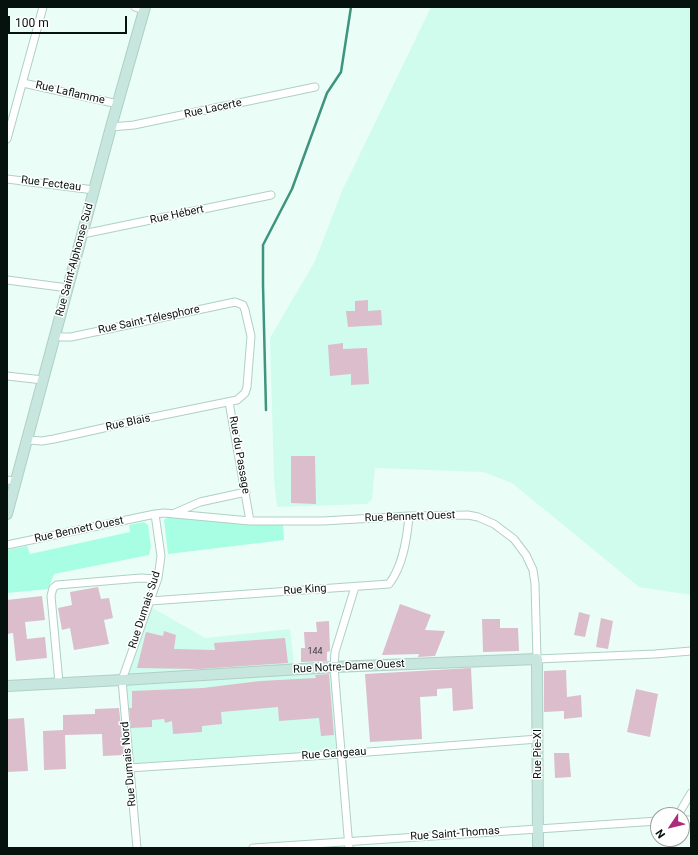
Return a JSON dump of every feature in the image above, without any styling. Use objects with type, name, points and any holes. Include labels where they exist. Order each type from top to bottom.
[{"type":"street","points":[[7,139],[43,7]]},
{"type":"street","name":"Rue Saint-Alphonse Sud","points":[[7,514],[11,480],[27,440],[118,104],[141,8]]},
{"type":"street","name":"Rue Laflamme","points":[[23,82],[118,104]]},
{"type":"street","name":"Rue Lacerte","points":[[111,127],[134,125],[315,87]]},
{"type":"street","name":"Rue Fecteau","points":[[7,179],[94,190]]},
{"type":"street","name":"Rue Hébert","points":[[83,234],[270,195]]},
{"type":"street","points":[[7,280],[68,288]]},
{"type":"street","name":"Rue Saint-Télesphore","points":[[55,336],[71,336],[235,302],[243,305]]},
{"type":"street","name":"Rue du Passage","points":[[243,305],[251,336],[247,387],[242,397],[230,402],[250,521]]},
{"type":"street","points":[[7,376],[43,380]]},
{"type":"street","name":"Rue Blais","points":[[27,440],[42,441],[54,439],[230,402]]},
{"type":"street","name":"Rue Bennett Ouest","points":[[174,513],[200,502],[246,492]]},
{"type":"street","name":"Rue Bennett Ouest","points":[[7,545],[155,514],[174,513],[250,521],[323,521],[409,516],[468,515],[478,517],[494,524],[514,539],[526,555],[533,570],[535,584],[537,659]]},
{"type":"street","name":"Rue Dumais Sud","points":[[122,680],[157,579],[161,556],[155,514]]},
{"type":"street","name":"Rue King","points":[[150,601],[389,584],[405,550],[409,516]]},
{"type":"street","points":[[59,683],[51,596],[53,588],[57,586],[141,578],[157,579]]},
{"type":"street","points":[[349,845],[334,667],[335,652],[355,587]]},
{"type":"street","name":"Rue Notre-Dame Ouest","points":[[7,686],[334,667],[655,654],[691,651]]},
{"type":"street","name":"Rue Pie-XI","points":[[537,659],[538,848]]},
{"type":"street","name":"Rue Dumais Nord","points":[[122,680],[137,848]]},
{"type":"street","name":"Rue Gangeau","points":[[129,768],[538,739]]},
{"type":"street","points":[[683,807],[691,792]]},
{"type":"street","name":"Rue Saint-Thomas","points":[[253,848],[349,845],[538,829],[650,822]]},
{"type":"shaded area","points":[[431,7],[691,7],[691,595],[639,587],[512,483],[483,472],[375,468],[372,499],[367,504],[277,507],[274,480],[270,338],[315,261],[342,191]]},
{"type":"shaded area","points":[[151,607],[205,638],[290,629],[294,664],[331,661],[340,752],[131,765],[126,676]]},
{"type":"green space","points":[[171,515],[283,525],[284,540],[168,554],[164,520]]},
{"type":"green space","points":[[144,522],[148,525],[151,547],[149,555],[54,574],[48,589],[7,593],[7,550],[27,546],[30,554],[130,532],[129,525]]},
{"type":"building","points":[[368,300],[368,311],[381,310],[382,325],[348,327],[346,311],[355,311],[355,301]]},
{"type":"building","points":[[343,343],[343,349],[367,348],[369,384],[351,385],[351,374],[330,376],[328,345]]},
{"type":"building","points":[[291,456],[315,456],[316,504],[291,503]]},
{"type":"building","points":[[98,587],[101,599],[109,598],[113,618],[104,620],[109,644],[74,650],[70,628],[62,630],[58,608],[72,605],[70,592]]},
{"type":"building","points":[[42,596],[45,620],[25,622],[27,639],[45,637],[47,658],[16,661],[13,633],[7,634],[7,600]]},
{"type":"building","points":[[400,604],[431,615],[425,630],[445,631],[435,656],[418,657],[419,654],[382,655]]},
{"type":"building","points":[[579,612],[590,615],[585,637],[574,635]]},
{"type":"building","points":[[601,618],[613,621],[608,649],[596,647]]},
{"type":"building","points":[[482,619],[500,619],[500,628],[518,628],[519,651],[483,652]]},
{"type":"building","points":[[329,621],[330,651],[327,652],[327,661],[301,662],[301,648],[305,648],[304,632],[317,632],[316,622]]},
{"type":"building","points":[[164,631],[176,635],[174,649],[215,650],[214,643],[285,638],[288,663],[199,669],[137,668],[146,632],[163,636]]},
{"type":"building","points":[[471,668],[473,709],[453,711],[452,688],[437,689],[437,696],[420,697],[422,739],[370,742],[365,674]]},
{"type":"building","points":[[566,670],[567,697],[581,695],[582,717],[564,719],[564,711],[544,712],[544,671]]},
{"type":"building","points":[[329,674],[334,735],[321,736],[319,718],[279,721],[278,707],[221,712],[222,724],[202,726],[202,732],[173,734],[172,721],[165,723],[164,719],[152,720],[152,727],[131,728],[129,708],[132,708],[132,691],[203,688],[260,681],[316,678],[315,675]]},
{"type":"building","points":[[636,689],[658,694],[650,737],[627,732]]},
{"type":"building","points":[[119,708],[124,755],[103,756],[102,734],[65,735],[66,769],[44,770],[43,731],[63,730],[63,715],[95,714],[95,709]]},
{"type":"building","points":[[24,718],[28,771],[7,772],[7,719]]},
{"type":"building","points":[[554,753],[569,753],[571,777],[555,778]]},
{"type":"waterway","points":[[266,410],[263,245],[292,189],[327,93],[341,72],[351,7]]}]
